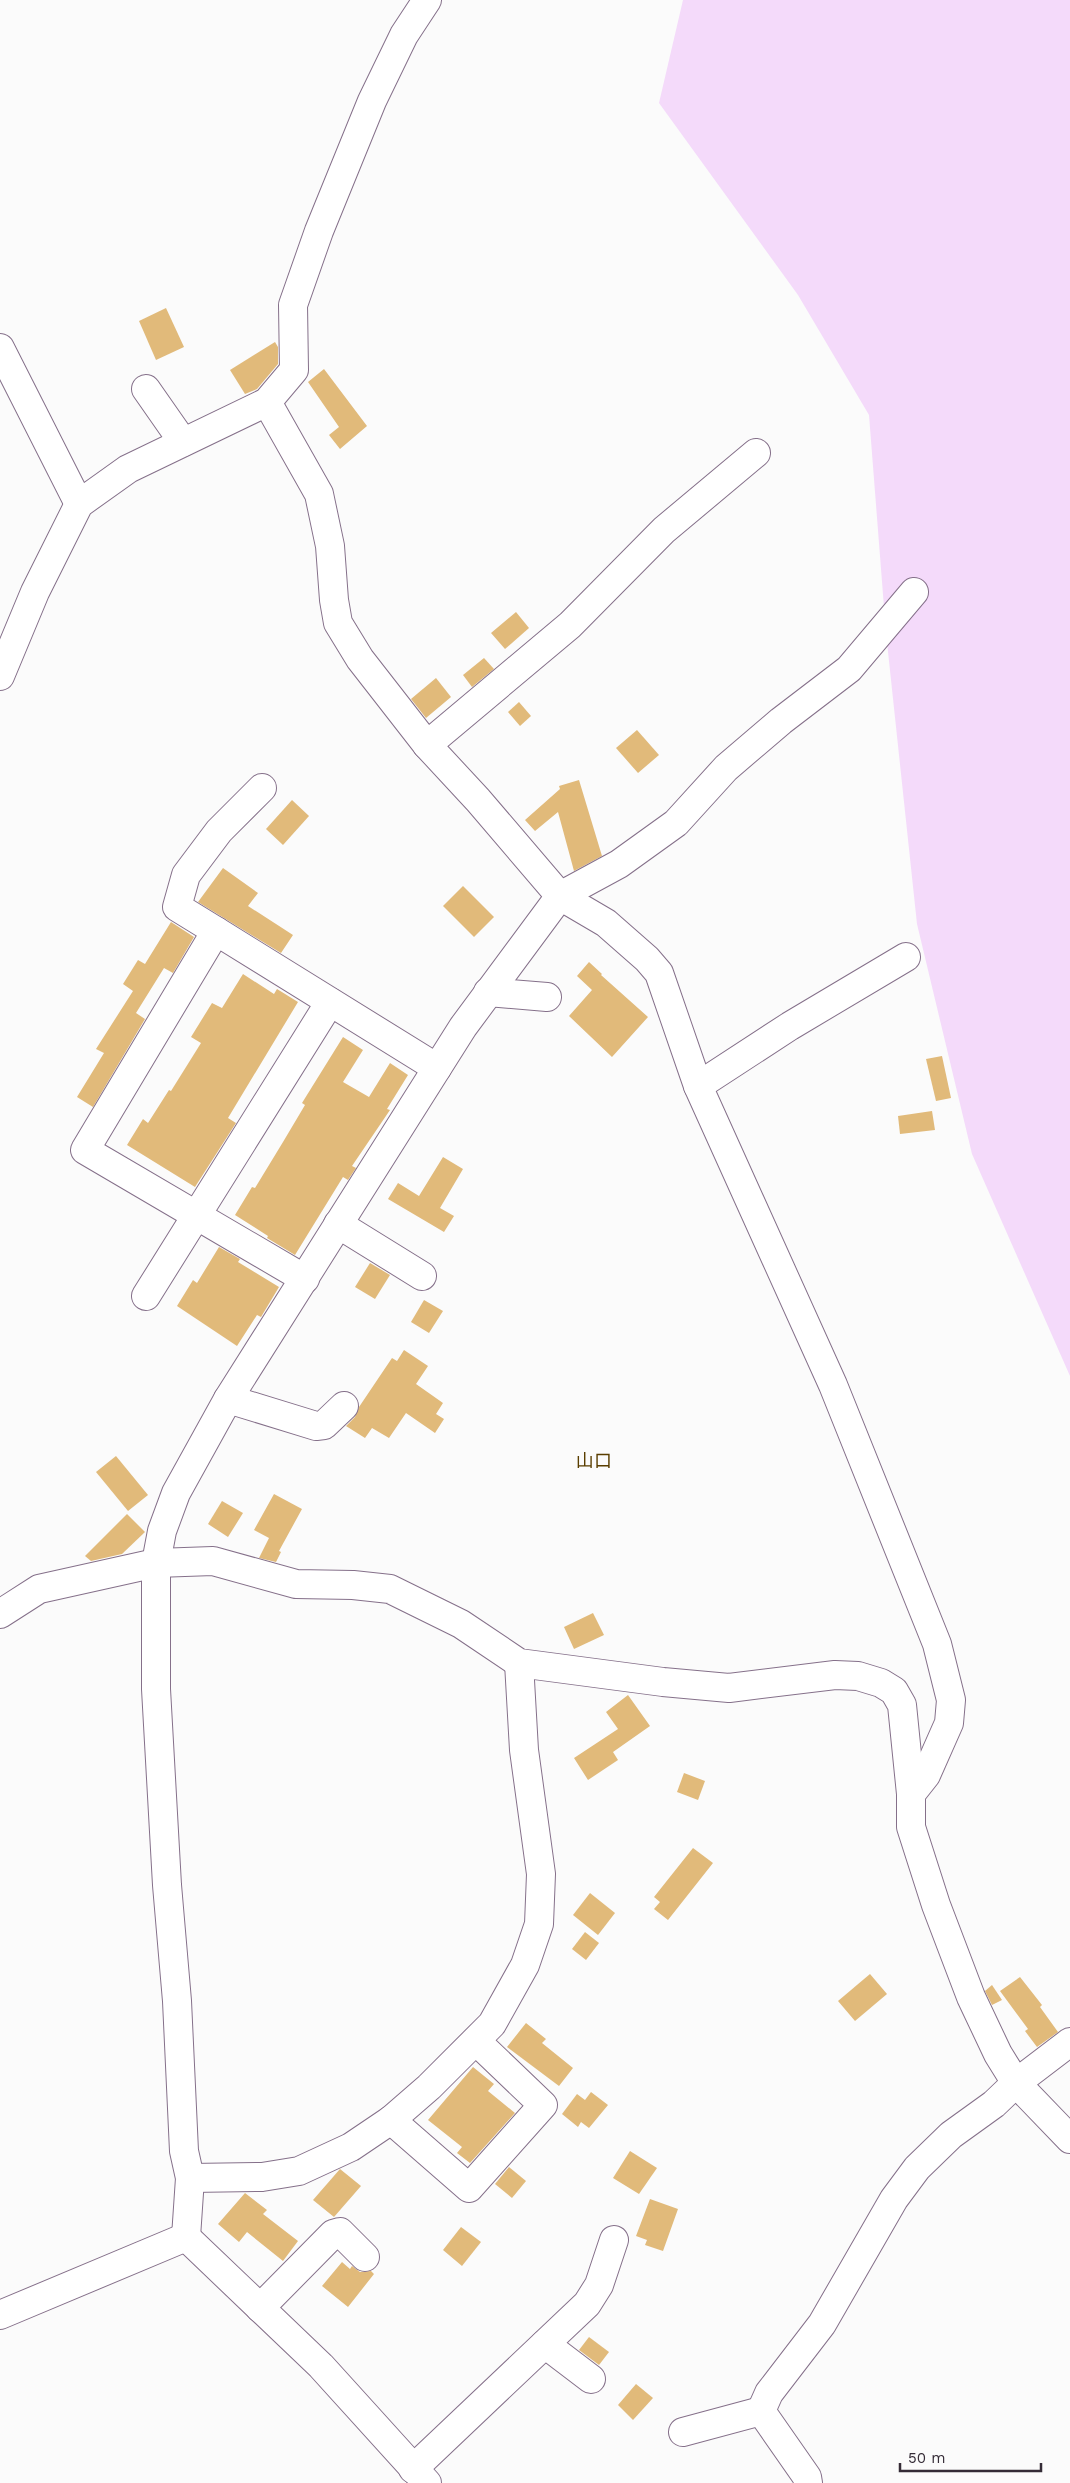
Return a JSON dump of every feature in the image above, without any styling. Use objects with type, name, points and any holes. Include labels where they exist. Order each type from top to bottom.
[{"type":"street","points":[[0,676],[35,592],[79,504],[128,470],[267,402],[294,370],[293,305],[343,170],[404,35],[427,0]]},
{"type":"street","points":[[0,348],[79,504]]},
{"type":"street","points":[[146,388],[182,442]]},
{"type":"street","points":[[267,402],[290,439],[319,494],[330,546],[334,600],[338,623],[360,659],[427,745],[478,800],[560,896],[606,923],[648,959],[659,973],[698,1086],[833,1385],[937,1644],[951,1700],[949,1723],[926,1775],[911,1794]]},
{"type":"street","points":[[427,745],[570,625],[664,530],[756,453]]},
{"type":"street","points":[[186,2237],[190,2178],[184,2151],[177,2001],[167,1885],[156,1689],[156,1563],[162,1531],[176,1493],[228,1399],[437,1068],[488,992],[560,896],[619,864],[676,823],[726,768],[781,721],[849,669],[914,592]]},
{"type":"street","points":[[262,788],[220,831],[186,876],[177,907],[437,1068]]},
{"type":"street","points":[[216,931],[85,1150],[305,1279]]},
{"type":"street","points":[[698,1086],[790,1026],[906,957]]},
{"type":"street","points":[[488,992],[547,997]]},
{"type":"street","points":[[146,1296],[330,1002]]},
{"type":"street","points":[[338,1224],[422,1276]]},
{"type":"street","points":[[228,1399],[316,1426],[324,1424],[344,1406]]},
{"type":"street","points":[[0,1614],[38,1589],[156,1563],[213,1560],[296,1584],[353,1584],[390,1589],[461,1624],[518,1663],[663,1682],[729,1688],[835,1675],[858,1676],[881,1683],[894,1691],[902,1705],[911,1794],[911,1827],[936,1904],[971,1997],[998,2054],[1016,2083],[1070,2139]]},
{"type":"street","points":[[190,2178],[262,2177],[299,2171],[351,2147],[391,2120],[492,2024],[525,1965],[539,1924],[541,1874],[524,1750],[518,1663]]},
{"type":"street","points":[[391,2120],[469,2188],[543,2105],[476,2041]]},
{"type":"street","points":[[683,2432],[760,2411],[769,2393],[822,2324],[894,2199],[917,2168],[951,2135],[994,2104],[1016,2083],[1070,2042]]},
{"type":"street","points":[[260,2308],[333,2234],[340,2232],[365,2257]]},
{"type":"street","points":[[186,2237],[321,2366],[420,2476],[545,2344],[587,2304],[599,2285],[614,2240]]},
{"type":"street","points":[[0,2315],[186,2237]]},
{"type":"street","points":[[545,2344],[591,2379]]},
{"type":"street","points":[[760,2411],[807,2477],[808,2483]]},
{"type":"shaded area","points":[[683,0],[1070,0],[1070,1376],[972,1154],[917,924],[886,633],[869,415],[798,295],[659,103]]},
{"type":"building","points":[[166,308],[184,347],[156,360],[139,321]]},
{"type":"building","points":[[275,342],[278,347],[278,364],[257,389],[245,394],[230,370]]},
{"type":"building","points":[[324,369],[367,426],[340,449],[329,435],[339,427],[308,382]]},
{"type":"building","points":[[516,612],[529,628],[505,649],[491,633]]},
{"type":"building","points":[[484,658],[494,669],[472,687],[463,675]]},
{"type":"building","points":[[436,678],[451,697],[426,718],[411,699]]},
{"type":"building","points":[[519,702],[531,716],[520,726],[508,712]]},
{"type":"building","points":[[637,730],[659,755],[638,773],[616,748]]},
{"type":"building","points":[[579,780],[602,856],[574,871],[558,812],[535,831],[525,820],[560,789],[559,786]]},
{"type":"building","points":[[292,800],[309,816],[283,845],[266,829]]},
{"type":"building","points":[[223,868],[258,893],[248,906],[293,935],[281,953],[198,902]]},
{"type":"building","points":[[463,886],[494,917],[474,937],[443,906]]},
{"type":"building","points":[[171,922],[194,937],[173,973],[164,968],[136,1013],[145,1019],[93,1107],[77,1097],[104,1053],[96,1049],[133,991],[123,984],[138,960],[145,964]]},
{"type":"building","points":[[589,962],[648,1017],[612,1057],[569,1016],[592,990],[577,976]]},
{"type":"building","points":[[243,974],[274,994],[277,989],[298,1002],[228,1118],[236,1123],[195,1187],[127,1145],[143,1119],[148,1123],[169,1090],[171,1091],[201,1043],[191,1037],[212,1003],[222,1008]]},
{"type":"building","points":[[343,1037],[363,1050],[343,1082],[369,1097],[390,1063],[408,1075],[387,1109],[390,1110],[352,1166],[356,1168],[348,1180],[343,1177],[295,1255],[235,1215],[252,1187],[255,1188],[283,1142],[305,1105],[302,1103]]},
{"type":"building","points":[[942,1056],[951,1098],[936,1101],[926,1059]]},
{"type":"building","points":[[932,1111],[935,1130],[900,1134],[898,1116]]},
{"type":"building","points":[[443,1157],[463,1169],[440,1208],[454,1216],[444,1232],[388,1199],[398,1183],[419,1196]]},
{"type":"building","points":[[219,1247],[240,1259],[238,1262],[279,1287],[261,1317],[257,1315],[237,1346],[177,1306],[193,1280],[197,1283]]},
{"type":"building","points":[[370,1263],[390,1275],[375,1299],[355,1287]]},
{"type":"building","points":[[424,1300],[443,1311],[429,1333],[411,1322]]},
{"type":"building","points":[[404,1350],[428,1366],[416,1384],[443,1403],[436,1414],[444,1419],[435,1433],[406,1413],[389,1438],[372,1428],[365,1438],[346,1426],[355,1417],[359,1407],[392,1358],[397,1361]]},
{"type":"building","points":[[116,1456],[148,1495],[128,1511],[96,1472]]},
{"type":"building","points":[[274,1494],[302,1509],[279,1551],[281,1552],[276,1562],[259,1558],[269,1538],[254,1530]]},
{"type":"building","points":[[222,1501],[243,1513],[228,1537],[208,1524]]},
{"type":"building","points":[[127,1514],[145,1532],[122,1554],[91,1561],[85,1556]]},
{"type":"building","points":[[593,1613],[604,1635],[574,1649],[564,1627]]},
{"type":"building","points":[[628,1695],[650,1726],[613,1752],[618,1760],[588,1780],[574,1758],[618,1729],[606,1712]]},
{"type":"building","points":[[684,1773],[705,1781],[698,1800],[677,1792]]},
{"type":"building","points":[[693,1848],[713,1863],[668,1920],[654,1909],[660,1902],[654,1897]]},
{"type":"building","points":[[590,1893],[615,1913],[598,1935],[573,1915]]},
{"type":"building","points":[[585,1932],[599,1943],[586,1960],[572,1949]]},
{"type":"building","points":[[870,1974],[887,1994],[855,2021],[838,2001]]},
{"type":"building","points":[[1020,1977],[1042,2005],[1040,2007],[1058,2032],[1037,2047],[1025,2031],[1028,2029],[1000,1991]]},
{"type":"building","points":[[992,1985],[1002,2000],[992,2005],[985,1991]]},
{"type":"building","points":[[526,2023],[546,2039],[542,2043],[573,2068],[559,2086],[507,2047]]},
{"type":"building","points":[[473,2067],[494,2084],[488,2091],[515,2113],[470,2163],[457,2153],[462,2147],[428,2120]]},
{"type":"building","points":[[591,2092],[608,2105],[589,2128],[581,2122],[578,2127],[562,2114],[577,2094],[585,2100]]},
{"type":"building","points":[[630,2151],[657,2168],[639,2194],[613,2178]]},
{"type":"building","points":[[509,2167],[526,2181],[512,2198],[495,2184]]},
{"type":"building","points":[[340,2169],[361,2186],[334,2217],[313,2200]]},
{"type":"building","points":[[245,2193],[267,2210],[263,2214],[298,2241],[283,2261],[247,2232],[239,2242],[218,2224]]},
{"type":"building","points":[[650,2199],[678,2209],[663,2251],[645,2245],[647,2240],[636,2236]]},
{"type":"building","points":[[461,2227],[481,2242],[462,2266],[443,2250]]},
{"type":"building","points":[[342,2262],[350,2269],[352,2266],[360,2272],[371,2271],[374,2274],[348,2307],[322,2286]]},
{"type":"building","points":[[589,2337],[609,2352],[599,2365],[579,2350]]},
{"type":"building","points":[[636,2384],[653,2398],[633,2420],[618,2405]]},
{"type":"district","name":"山口","points":[[594,1460]]}]
